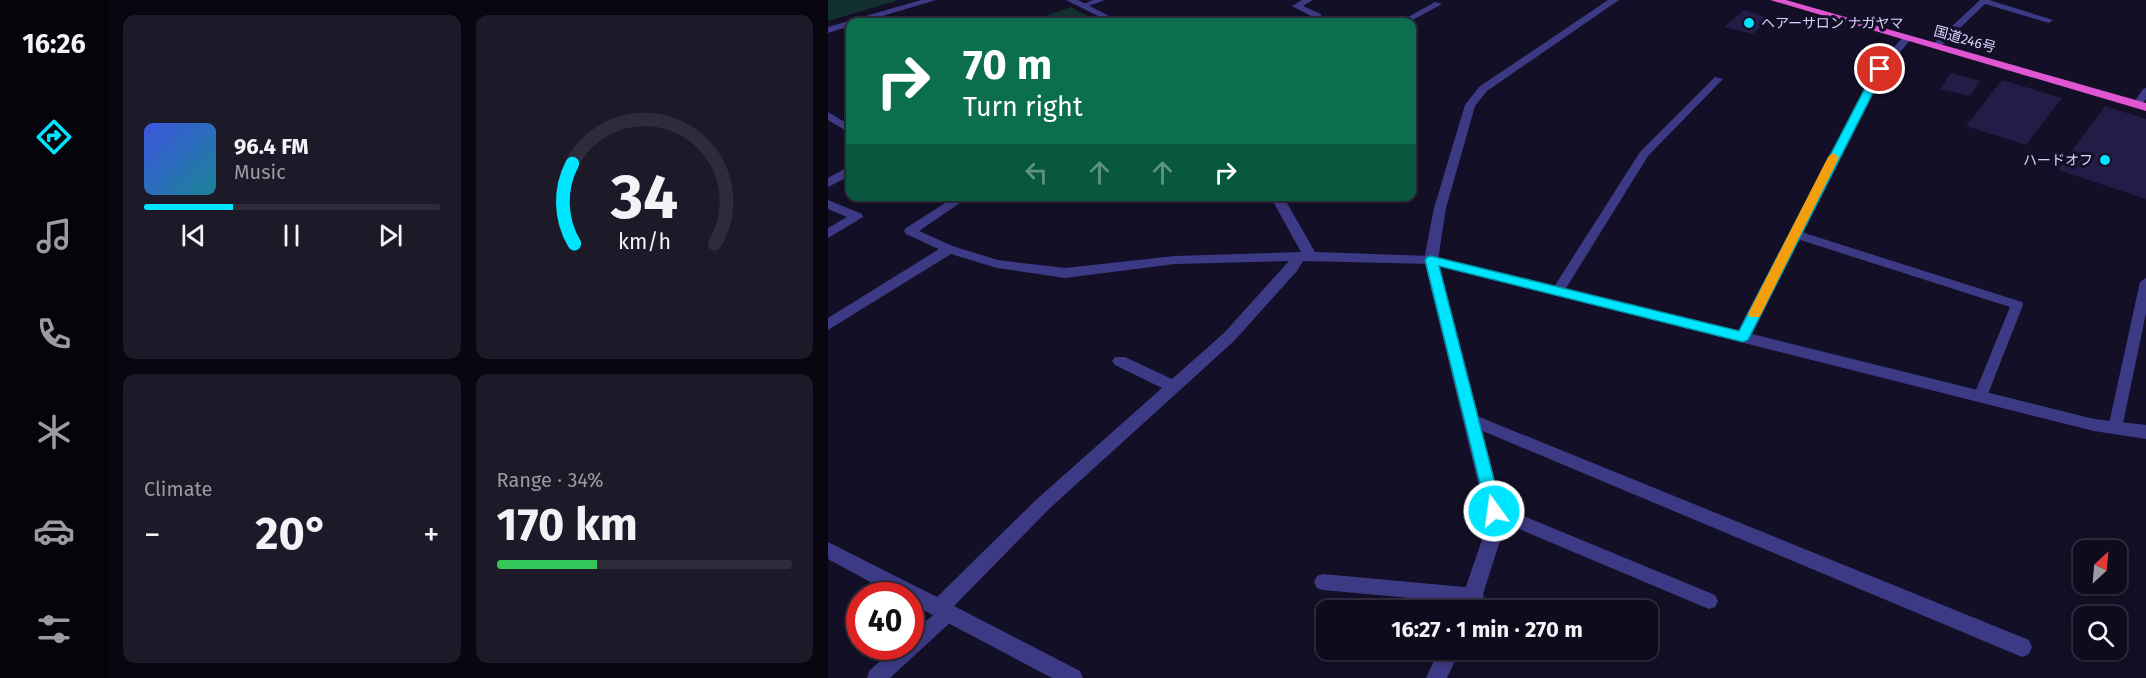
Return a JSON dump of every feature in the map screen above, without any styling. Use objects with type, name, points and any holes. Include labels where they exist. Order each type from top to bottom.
[{"type":"highway","name":"国道246号","points":[[1775,0],[2141,106]]},
{"type":"street","points":[[869,18],[931,0]]},
{"type":"street","points":[[1071,0],[1108,18]]},
{"type":"street","points":[[1473,600],[1495,528],[1494,511],[1431,260],[1440,208],[1470,105],[1483,88],[1614,0]]},
{"type":"street","points":[[828,30],[846,25]]},
{"type":"street","points":[[1743,337],[1880,69],[1907,38]]},
{"type":"street","points":[[828,115],[846,127]]},
{"type":"street","points":[[828,183],[846,173]]},
{"type":"street","points":[[1278,201],[1304,256]]},
{"type":"street","points":[[828,204],[857,217],[828,234]]},
{"type":"street","points":[[828,325],[949,249],[997,264],[1065,273],[1175,260],[1304,256],[1335,259],[1409,257],[1431,260],[1558,290],[2115,428],[2146,432]]},
{"type":"street","points":[[943,612],[1043,504],[1229,337],[1304,256]]},
{"type":"street","points":[[1120,361],[1173,387]]},
{"type":"street","points":[[1472,420],[2022,647]]},
{"type":"street","points":[[828,550],[1073,678]]},
{"type":"street","points":[[1436,678],[1445,660]]},
{"type":"lane","points":[[1083,6],[1101,0]]},
{"type":"lane","points":[[1309,0],[1296,6],[1318,16],[1313,18]]},
{"type":"lane","points":[[1936,46],[1985,1],[2049,20]]},
{"type":"lane","points":[[1411,18],[1438,4]]},
{"type":"lane","points":[[1558,290],[1644,154],[1718,79]]},
{"type":"lane","points":[[2141,106],[2146,92]]},
{"type":"lane","points":[[949,249],[910,231],[957,201]]},
{"type":"lane","points":[[1795,234],[2017,305],[1981,395]]},
{"type":"lane","points":[[2115,428],[2146,282]]},
{"type":"lane","points":[[1494,511],[1709,601]]},
{"type":"lane","points":[[1323,582],[1451,600]]},
{"type":"lane","points":[[876,678],[943,612]]},
{"type":"green space","points":[[828,0],[899,0],[828,21]]},
{"type":"green space","points":[[1071,7],[1092,18],[1039,18]]},
{"type":"building","points":[[1744,10],[1769,18],[1753,34],[1724,27]]},
{"type":"building","points":[[1951,73],[1980,81],[1970,96],[1940,89]]},
{"type":"building","points":[[2002,80],[2062,98],[2026,145],[1966,126]]},
{"type":"building","name":"ハードオフ","points":[[2105,106],[2146,119],[2146,199],[2058,170]]},
{"type":"slow traffic","points":[[1754,314],[1833,157]]},
{"type":"place","name":"ヘアーサロン ナガヤマ","points":[[1749,23]]},
{"type":"place","name":"ハードオフ","points":[[2105,160]]},
{"type":"route","points":[[1494,511],[1431,260],[1743,337],[1880,69]]}]
